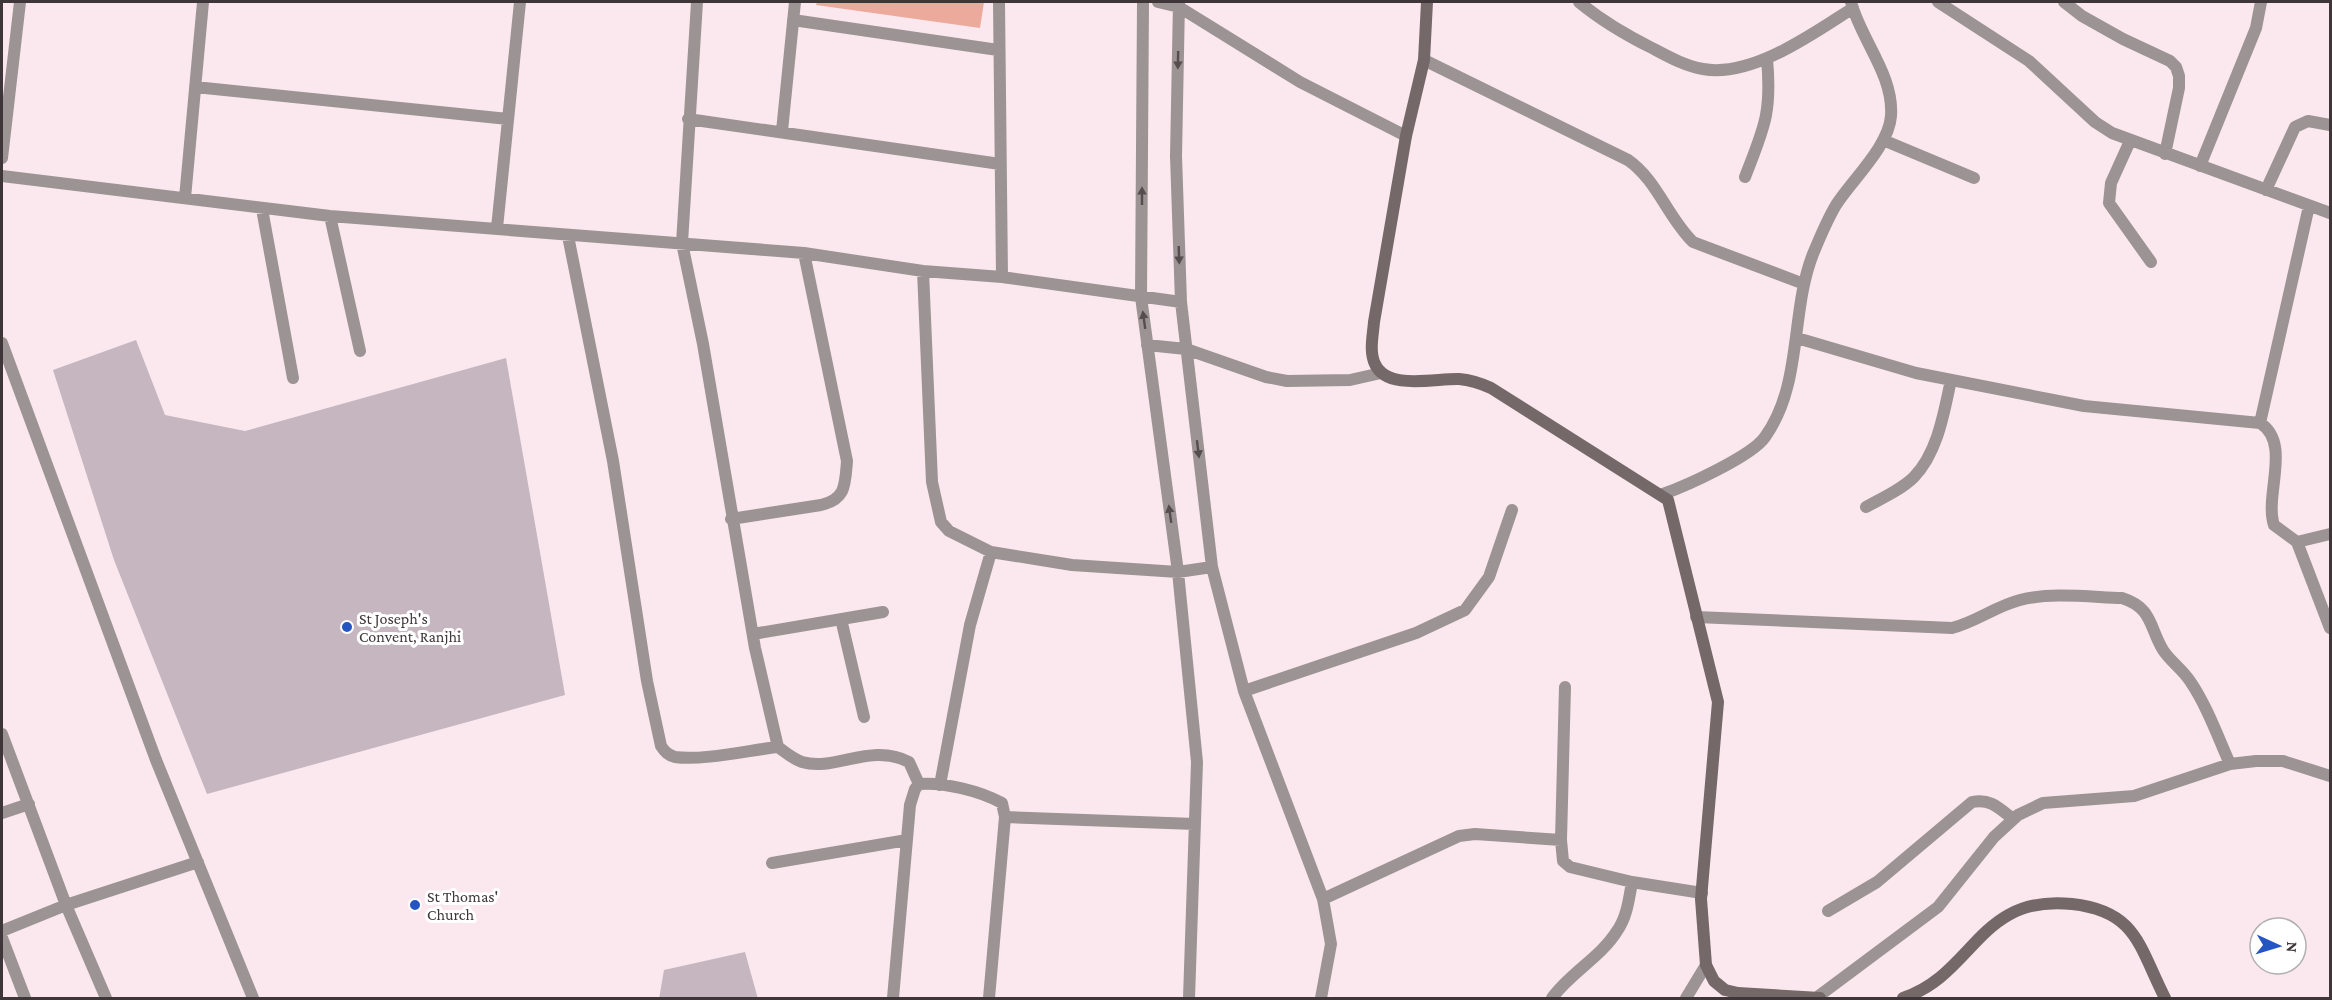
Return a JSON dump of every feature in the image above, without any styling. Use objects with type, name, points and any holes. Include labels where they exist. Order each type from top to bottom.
[{"type":"street","points":[[2,158],[20,2]]},
{"type":"street","points":[[185,198],[203,2]]},
{"type":"street","points":[[497,228],[520,2]]},
{"type":"street","points":[[697,2],[682,243],[702,344],[731,519],[778,747]]},
{"type":"street","points":[[782,131],[795,2]]},
{"type":"street","points":[[999,2],[1002,277]]},
{"type":"street","points":[[1143,2],[1141,297],[1178,572],[1197,762],[1189,999]]},
{"type":"street","points":[[1158,2],[1179,4],[1300,82],[1406,136]]},
{"type":"street","points":[[1381,373],[1372,353],[1374,322],[1406,136],[1424,60],[1428,2]]},
{"type":"street","points":[[1579,2],[1614,28],[1684,64],[1721,70],[1767,59],[1785,51],[1852,5],[1889,92],[1891,117],[1883,140],[1832,212],[1812,258],[1804,284],[1797,338],[1783,398],[1765,438],[1750,450],[1683,487],[1663,494]]},
{"type":"street","points":[[1938,2],[2029,61],[2095,122],[2130,141],[2331,213]]},
{"type":"street","points":[[2064,2],[2123,39],[2170,61],[2176,68],[2180,76],[2179,88],[2165,154]]},
{"type":"street","points":[[2200,166],[2256,28],[2261,2]]},
{"type":"street","points":[[1179,4],[1176,156],[1181,302],[1212,567],[1244,692],[1323,899],[1330,944],[1321,999]]},
{"type":"street","points":[[793,20],[998,50]]},
{"type":"street","points":[[1745,177],[1766,123],[1769,107],[1767,59]]},
{"type":"street","points":[[1424,60],[1628,160],[1646,178],[1684,233],[1693,242],[1804,284]]},
{"type":"street","points":[[195,87],[508,119]]},
{"type":"street","points":[[688,119],[1000,164]]},
{"type":"street","points":[[2266,190],[2295,127],[2308,121],[2331,125]]},
{"type":"street","points":[[1883,140],[1974,178]]},
{"type":"street","points":[[2130,141],[2111,183],[2109,203],[2151,262]]},
{"type":"street","points":[[2,176],[330,216],[804,253],[923,271],[1002,277],[1181,302]]},
{"type":"street","points":[[2260,423],[2309,206]]},
{"type":"street","points":[[262,209],[293,378]]},
{"type":"street","points":[[330,216],[360,351]]},
{"type":"street","points":[[568,236],[613,461],[647,681],[662,746],[666,753],[674,756],[690,757],[778,747],[803,763],[816,764],[868,755],[892,755],[909,762],[919,784],[910,806],[893,999]]},
{"type":"street","points":[[731,519],[835,502],[843,491],[847,461],[804,253]]},
{"type":"street","points":[[923,271],[932,482],[940,522],[949,531],[991,552],[1072,565],[1178,572],[1212,567]]},
{"type":"street","points":[[1797,338],[1916,373],[2084,406],[2260,423],[2270,432],[2276,450],[2272,517],[2274,525],[2297,542],[2316,596],[2331,628]]},
{"type":"street","points":[[2,344],[156,760],[253,999]]},
{"type":"street","points":[[1147,345],[1186,349],[1266,377],[1287,381],[1350,380],[1381,373],[1403,380],[1459,379],[1491,388],[1624,474],[1663,494],[1671,509],[1718,702],[1701,916],[1706,965],[1714,981],[1725,990],[1738,993],[1818,998],[1938,907],[1994,837],[2013,819],[2043,802],[2134,796],[2230,764],[2283,761],[2331,776]]},
{"type":"street","points":[[1866,507],[1903,486],[1924,463],[1938,431],[1951,380]]},
{"type":"street","points":[[1244,692],[1416,633],[1465,610],[1489,577],[1512,510]]},
{"type":"street","points":[[2297,542],[2331,534]]},
{"type":"street","points":[[940,785],[970,625],[991,552]]},
{"type":"street","points":[[1696,617],[1933,629],[1952,628],[1969,623],[2006,605],[2041,597],[2107,597],[2138,606],[2152,621],[2164,652],[2184,671],[2194,686],[2230,764]]},
{"type":"street","points":[[753,634],[883,612]]},
{"type":"street","points":[[841,619],[864,717]]},
{"type":"street","points":[[1565,687],[1561,840],[1563,861],[1570,867],[1701,896]]},
{"type":"street","points":[[2,734],[66,905],[106,999]]},
{"type":"street","points":[[919,784],[940,785],[993,798],[1002,803],[1005,817],[989,999]]},
{"type":"street","points":[[1828,911],[1877,882],[1971,802],[1982,800],[1991,802],[2013,819]]},
{"type":"street","points":[[2,813],[29,804]]},
{"type":"street","points":[[1005,817],[1195,824]]},
{"type":"street","points":[[1323,899],[1459,836],[1475,834],[1561,840]]},
{"type":"street","points":[[772,863],[907,840]]},
{"type":"street","points":[[2,931],[66,905],[198,862]]},
{"type":"street","points":[[1552,999],[1563,983],[1617,933],[1625,916],[1632,882]]},
{"type":"street","points":[[1903,999],[1915,994],[1943,974],[1990,927],[2007,914],[2029,905],[2050,902],[2098,907],[2115,915],[2133,934],[2165,999]]},
{"type":"street","points":[[2,938],[26,999]]},
{"type":"street","points":[[1686,999],[1706,965]]},
{"type":"shaded area","points":[[817,2],[984,2],[980,28],[816,5]]},
{"type":"building","name":"St Joseph's Convent, Ranjhi","points":[[136,340],[165,415],[245,431],[506,358],[565,695],[207,794],[114,560],[53,370]]},
{"type":"building","points":[[745,952],[758,999],[659,999],[664,970]]},
{"type":"place","name":"St Joseph's Convent, Ranjhi","points":[[347,627]]},
{"type":"place","name":"St Thomas' Church","points":[[415,905]]}]
